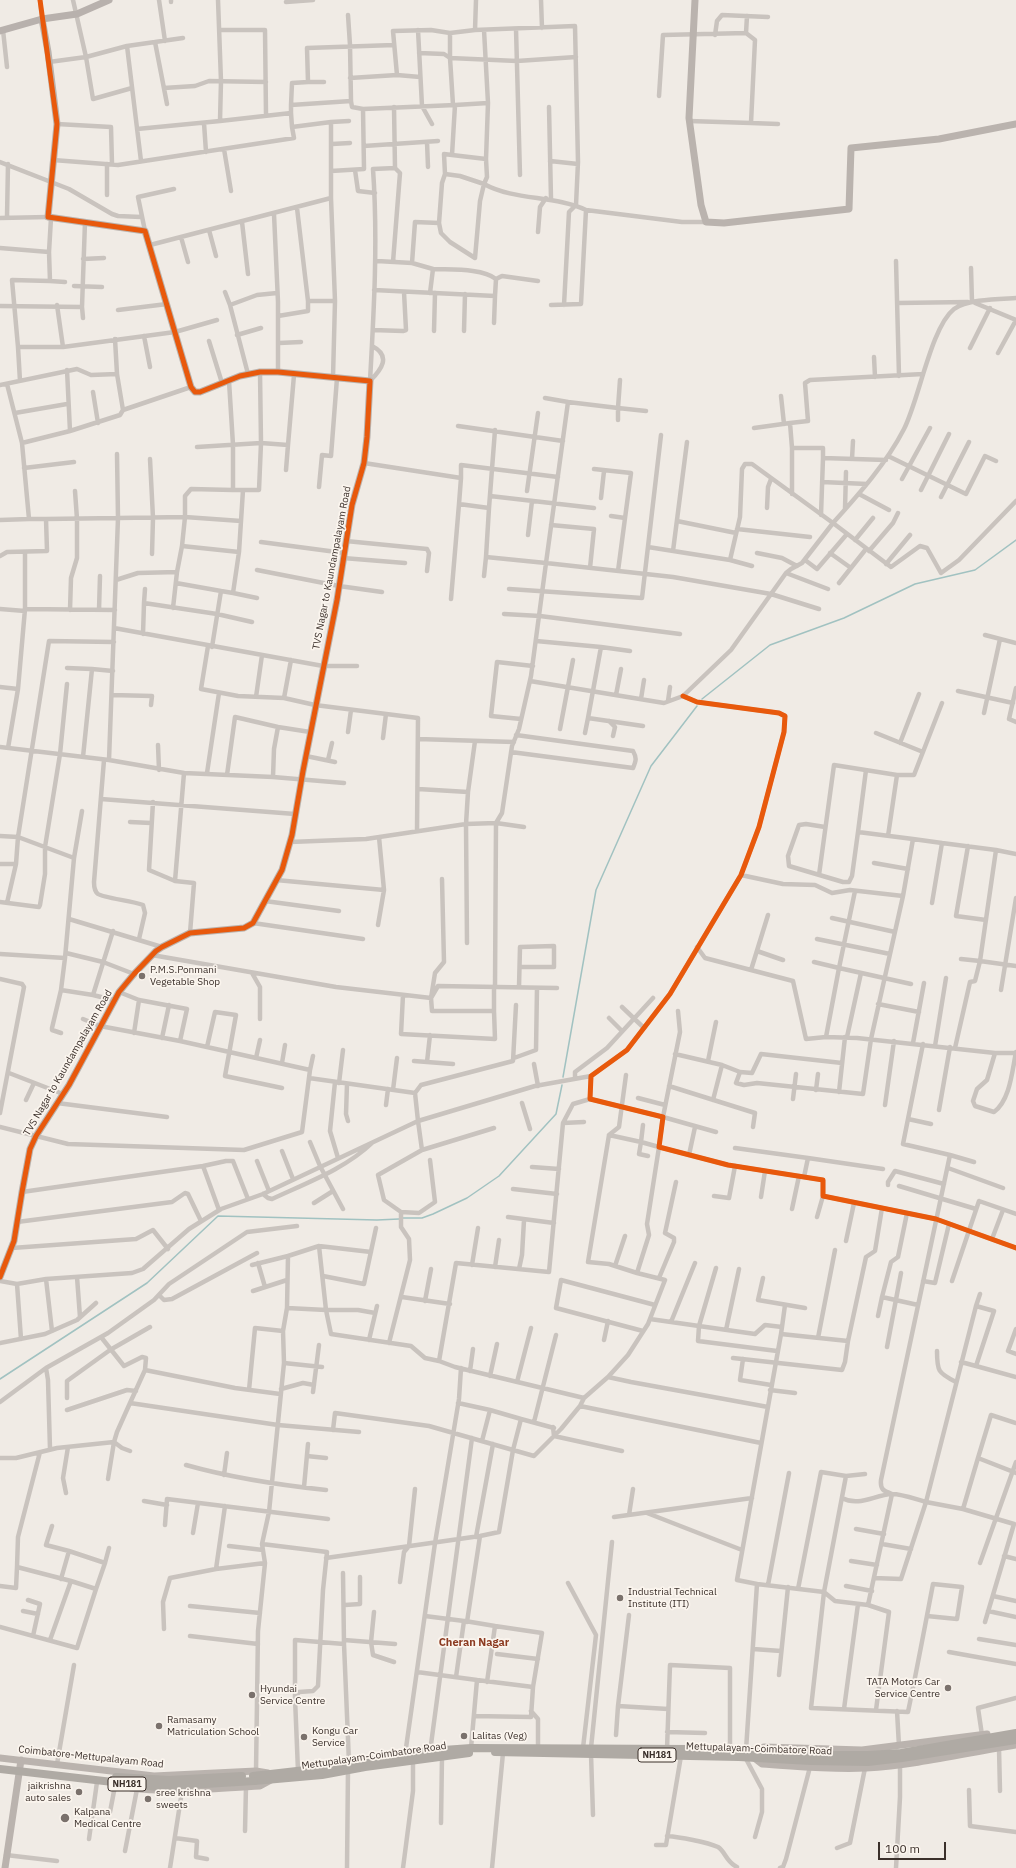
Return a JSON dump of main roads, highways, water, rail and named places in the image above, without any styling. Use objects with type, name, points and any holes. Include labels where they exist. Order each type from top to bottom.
[{"type":"highway","name":"NH181","points":[[885,1757],[1016,1733]]},
{"type":"highway","name":"Mettupalayam-Coimbatore Road","points":[[272,1777],[322,1775],[348,1766],[413,1760],[430,1754],[442,1756],[589,1750],[681,1756],[750,1754],[846,1762],[1016,1740]]},
{"type":"highway","name":"NH181","points":[[0,1764],[134,1779],[169,1780],[254,1776],[272,1777],[298,1771],[348,1766],[405,1755],[430,1754],[471,1748],[730,1750],[750,1754]]},
{"type":"highway","name":"NH181","points":[[0,1770],[156,1787],[254,1776]]},
{"type":"main road","points":[[2,30],[42,19],[77,14],[108,0]]},
{"type":"waterway","points":[[702,699],[770,645],[844,618],[915,584],[975,570],[1016,540]]},
{"type":"waterway","points":[[563,1077],[596,890],[651,766],[697,706]]},
{"type":"waterway","points":[[403,1218],[422,1218],[433,1214],[467,1198],[499,1176],[556,1114],[562,1085]]},
{"type":"waterway","points":[[0,1379],[147,1283],[218,1216],[377,1220],[399,1219]]},
{"type":"place","name":"P.M.S.Ponmani Vegetable Shop","points":[[142,976]]},
{"type":"place","name":"Industrial Technical Institute (ITI)","points":[[620,1598]]},
{"type":"place","name":"TATA Motors Car Service Centre","points":[[948,1688]]},
{"type":"place","name":"Hyundai Service Centre","points":[[252,1695]]},
{"type":"place","name":"Ramasamy Matriculation School","points":[[159,1726]]},
{"type":"place","name":"Lalitas (Veg)","points":[[464,1736]]},
{"type":"place","name":"Kongu Car Service","points":[[304,1737]]},
{"type":"place","name":"jaikrishna auto sales","points":[[79,1792]]},
{"type":"place","name":"sree krishna sweets","points":[[148,1799]]},
{"type":"place","name":"Kalpana Medical Centre","points":[[65,1818]]},
{"type":"district","name":"Cheran Nagar","points":[[474,1643]]}]
